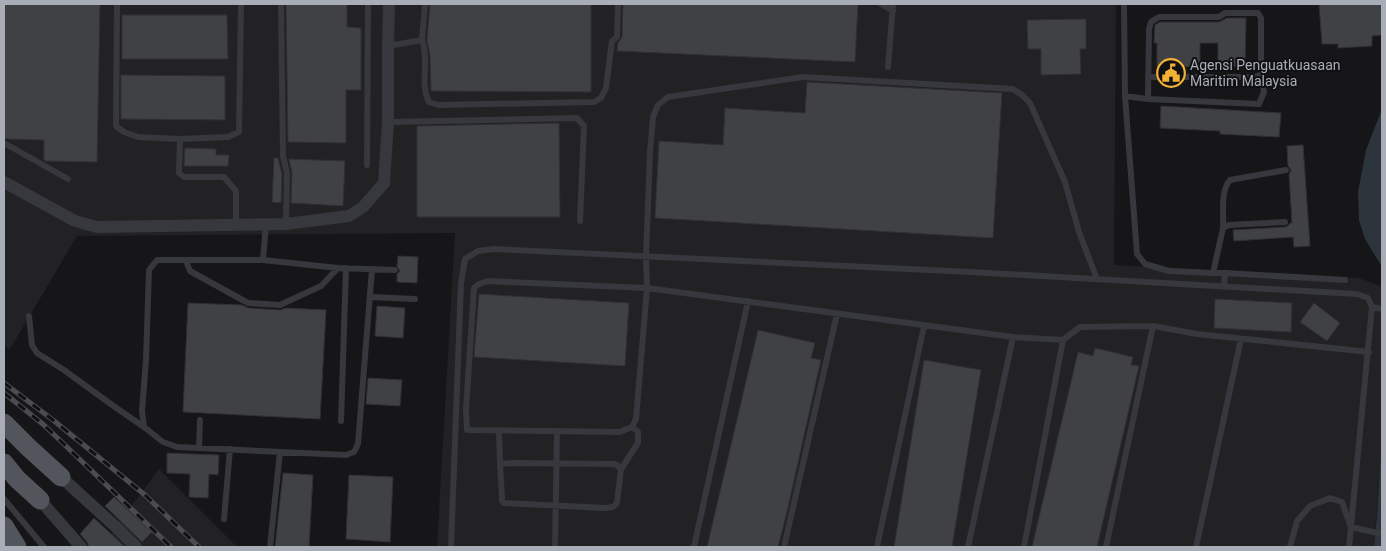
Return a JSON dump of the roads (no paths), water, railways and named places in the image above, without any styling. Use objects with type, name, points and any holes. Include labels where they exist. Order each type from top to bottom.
[{"type":"main road","points":[[4,423],[61,477]]},
{"type":"main road","points":[[4,463],[40,500]]},
{"type":"main road","points":[[4,526],[18,547]]},
{"type":"street","points":[[4,182],[74,221],[97,227],[286,224],[349,216],[363,207],[384,182],[388,122],[389,4]]},
{"type":"street","points":[[61,477],[136,547]]},
{"type":"street","points":[[40,500],[81,547]]},
{"type":"lane","points":[[117,4],[116,126],[124,132],[138,137],[180,139],[228,137],[239,132],[241,4]]},
{"type":"lane","points":[[281,4],[283,156],[287,172],[286,224]]},
{"type":"lane","points":[[367,165],[368,4]]},
{"type":"lane","points":[[425,4],[422,40],[425,48],[424,93],[429,102],[438,105],[594,102],[601,98],[606,88],[612,41],[616,37],[618,4]]},
{"type":"lane","points":[[881,4],[893,7],[888,67]]},
{"type":"lane","points":[[1124,4],[1126,96],[1137,254],[1146,264],[1168,271],[1345,280]]},
{"type":"lane","points":[[1126,96],[1148,99],[1259,104],[1264,92],[1261,76],[1261,18],[1258,13],[1225,13],[1219,17],[1159,17],[1151,22],[1149,29],[1148,99]]},
{"type":"lane","points":[[388,46],[422,40]]},
{"type":"lane","points":[[1148,77],[1250,78],[1261,76]]},
{"type":"lane","points":[[1097,279],[1079,232],[1065,182],[1030,103],[1013,89],[803,77],[668,97],[658,105],[653,117],[646,257],[647,288],[636,419],[632,427],[620,432],[467,430],[466,410],[474,288],[488,281],[647,288],[1013,337],[1063,340],[1080,327],[1152,326],[1197,334],[1368,352]]},
{"type":"lane","points":[[388,122],[577,118],[584,126],[580,221]]},
{"type":"lane","points":[[180,139],[179,173],[184,177],[224,177],[236,190],[236,225]]},
{"type":"lane","points":[[4,143],[68,180]]},
{"type":"lane","points":[[1214,273],[1223,228],[1224,195],[1227,184],[1230,180],[1286,170]]},
{"type":"lane","points":[[1223,228],[1229,225],[1285,222]]},
{"type":"lane","points":[[263,260],[266,224]]},
{"type":"lane","points":[[451,547],[461,283],[465,259],[478,250],[494,249],[1097,279],[1356,294],[1368,298],[1372,307],[1350,547]]},
{"type":"lane","points":[[144,426],[142,411],[149,270],[157,260],[263,260],[338,268],[395,270]]},
{"type":"lane","points":[[186,261],[190,271],[248,302],[280,305],[321,286],[338,268]]},
{"type":"lane","points":[[341,421],[346,268]]},
{"type":"lane","points":[[29,316],[32,345],[37,353],[144,426],[163,442],[178,447],[346,455],[354,452],[358,444],[372,269]]},
{"type":"lane","points":[[1224,287],[1225,273]]},
{"type":"lane","points":[[371,297],[415,299]]},
{"type":"lane","points":[[694,547],[748,301]]},
{"type":"lane","points":[[1372,307],[1382,309]]},
{"type":"lane","points":[[784,547],[837,314]]},
{"type":"lane","points":[[877,547],[924,326]]},
{"type":"lane","points":[[1106,547],[1152,326]]},
{"type":"lane","points":[[968,547],[1013,337]]},
{"type":"lane","points":[[1196,547],[1241,339]]},
{"type":"lane","points":[[1024,547],[1063,340]]},
{"type":"lane","points":[[199,448],[200,420]]},
{"type":"lane","points":[[499,430],[502,498],[504,503],[605,508],[613,507],[617,503],[621,469],[638,442],[638,432],[632,427]]},
{"type":"lane","points":[[556,547],[557,431]]},
{"type":"lane","points":[[224,519],[230,449]]},
{"type":"lane","points":[[270,547],[280,452]]},
{"type":"lane","points":[[500,464],[613,464],[621,469]]},
{"type":"lane","points":[[1290,547],[1298,521],[1310,506],[1330,498],[1342,502],[1351,527]]},
{"type":"lane","points":[[4,499],[44,547]]},
{"type":"lane","points":[[1351,527],[1382,534]]},
{"type":"railway","points":[[4,383],[53,420],[145,495],[199,547]]},
{"type":"railway","points":[[4,393],[44,425],[171,547]]},
{"type":"place","name":"Agensi Penguatkuasaan Maritim Malaysia","points":[[1171,73]]}]
